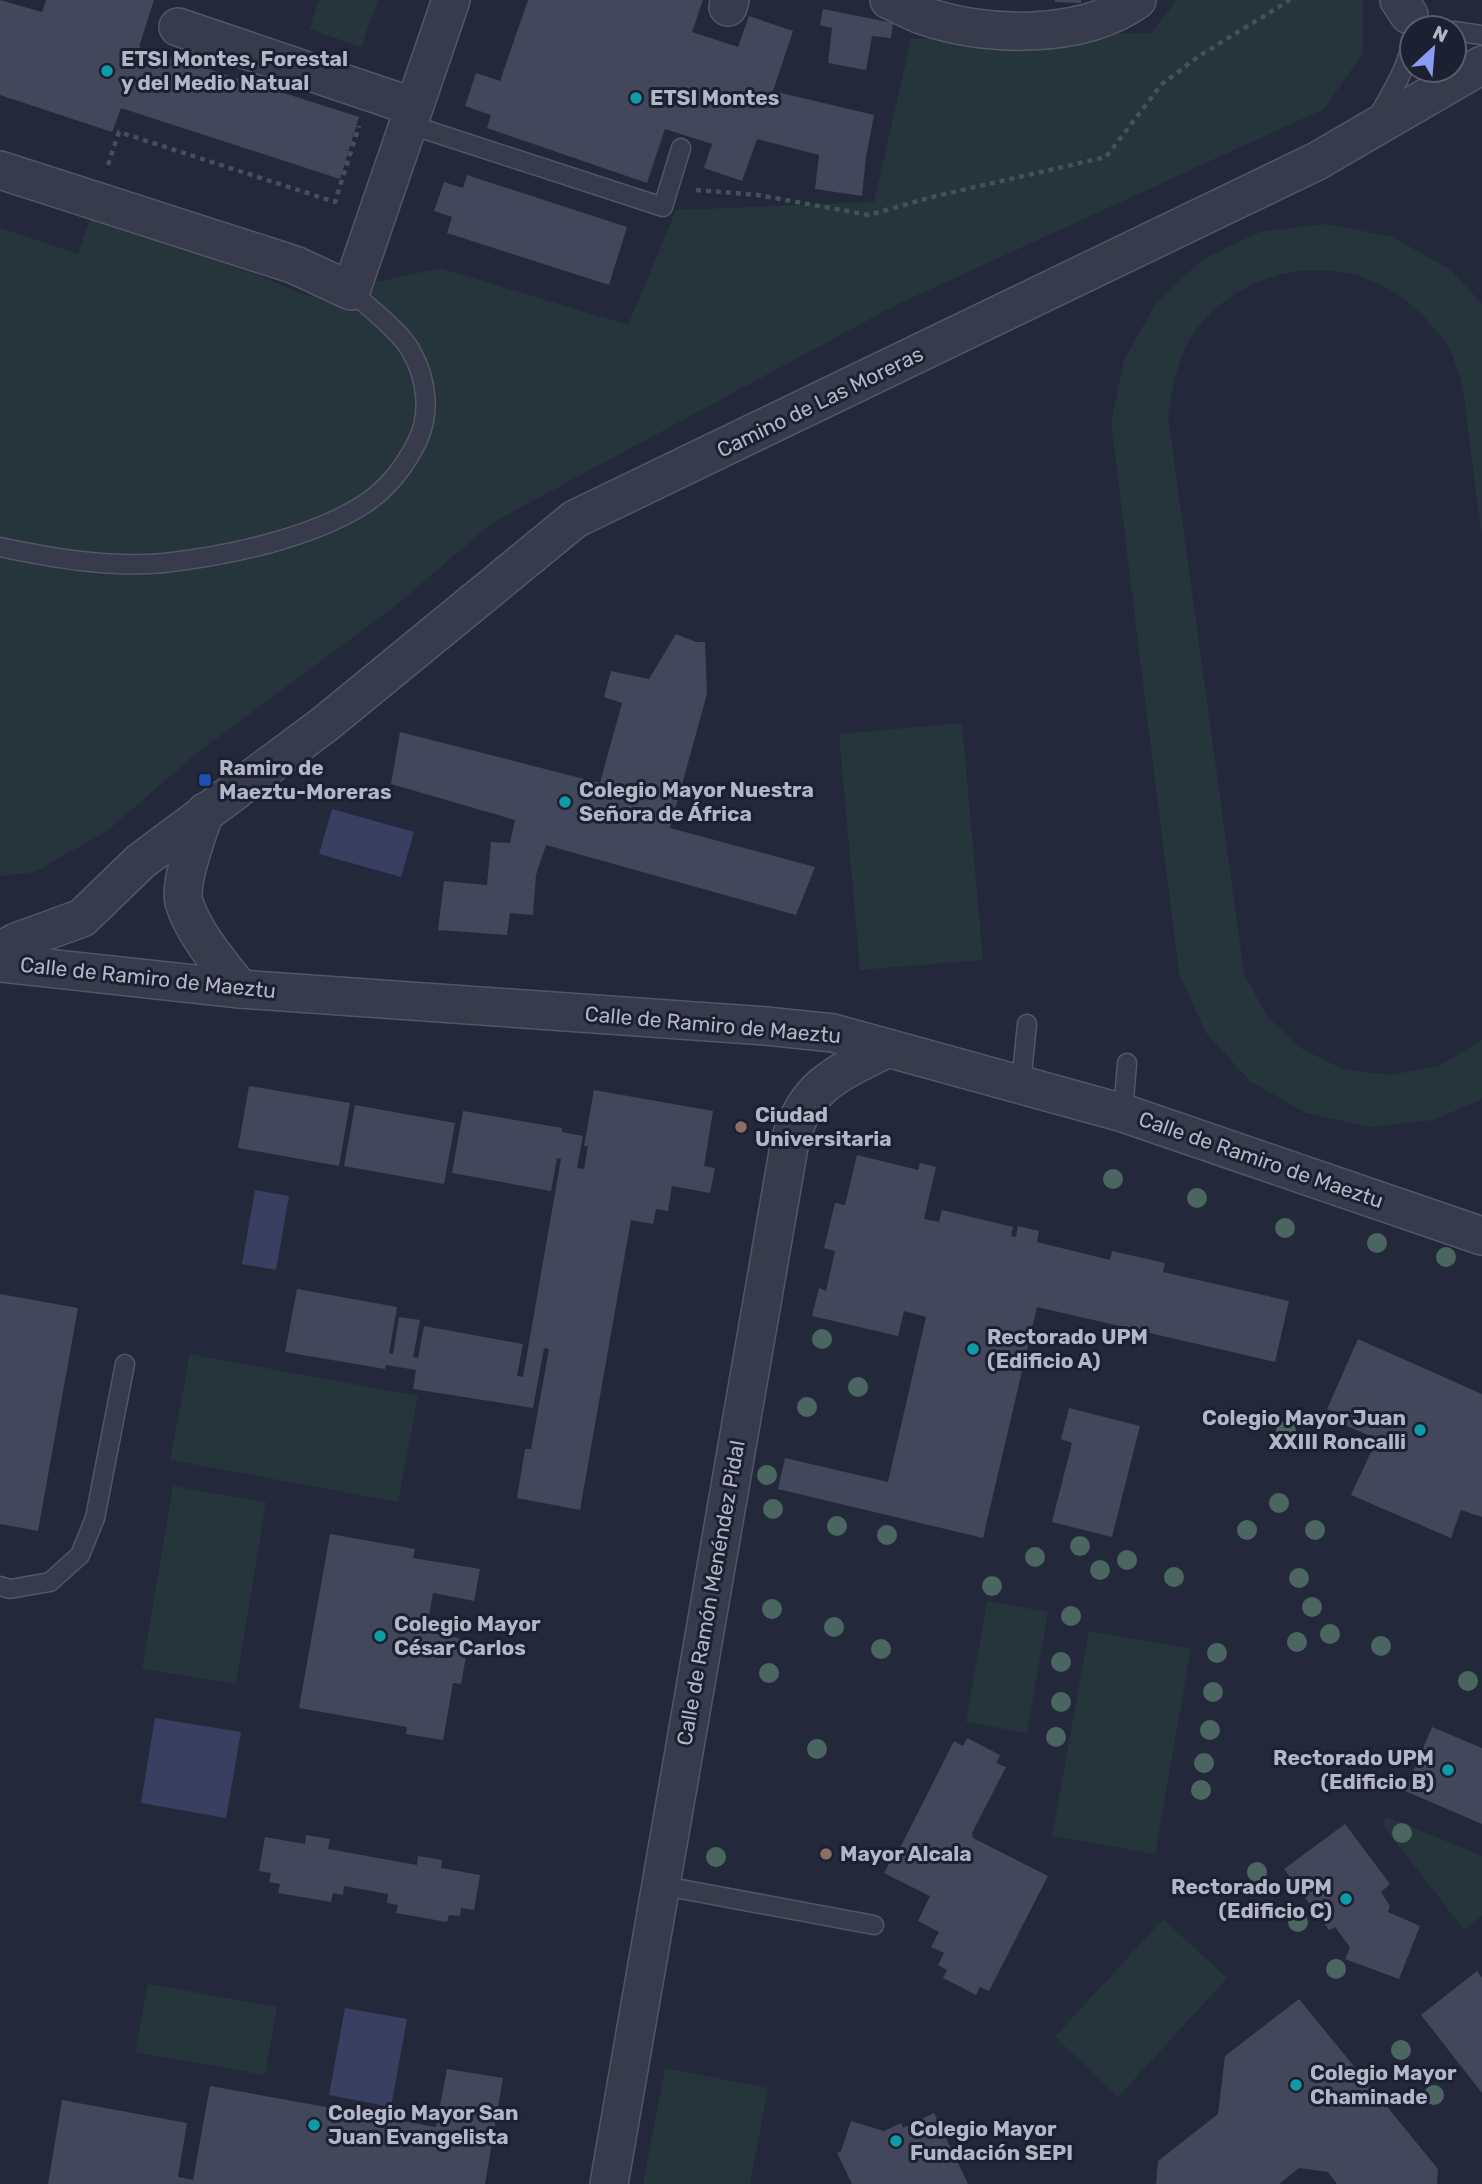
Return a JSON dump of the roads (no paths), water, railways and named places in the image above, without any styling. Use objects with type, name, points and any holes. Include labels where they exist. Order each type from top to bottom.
[{"type":"street","points":[[0,170],[295,265],[351,291],[451,0]]},
{"type":"street","points":[[889,0],[924,16],[975,27],[1047,32],[1095,21],[1137,0]]},
{"type":"street","points":[[178,26],[370,92],[411,116]]},
{"type":"street","name":"Camino de Las Moreras","points":[[0,951],[82,918],[141,861],[325,724],[575,519],[1317,161],[1441,84]]},
{"type":"street","points":[[205,812],[188,859],[184,900],[203,940],[240,989]]},
{"type":"street","name":"Calle de Ramiro de Maeztu","points":[[0,963],[240,989],[833,1033],[1123,1113],[1482,1236]]},
{"type":"street","name":"Calle de Ramón Menéndez Pidal","points":[[609,2184],[790,1141],[797,1116],[819,1087],[888,1048]]},
{"type":"lane","points":[[1369,130],[1398,80]]},
{"type":"lane","points":[[411,116],[663,207],[681,148]]},
{"type":"lane","points":[[0,547],[86,561],[162,563],[227,552],[317,529],[367,503],[394,478],[413,450],[425,426],[425,392],[411,350],[386,322],[351,291]]},
{"type":"lane","points":[[1021,1084],[1027,1024]]},
{"type":"lane","points":[[1123,1113],[1127,1063]]},
{"type":"lane","points":[[0,1586],[10,1589],[50,1582],[79,1555],[95,1518],[125,1364]]},
{"type":"lane","points":[[659,1885],[874,1925]]},
{"type":"water","points":[[332,809],[414,832],[401,877],[319,854]]},
{"type":"water","points":[[255,1190],[289,1196],[276,1270],[242,1264]]},
{"type":"water","points":[[155,1718],[241,1732],[226,1818],[141,1803]]},
{"type":"water","points":[[345,2008],[407,2019],[391,2107],[329,2095]]},
{"type":"place","name":"ETSI Montes, Forestal y del Medio Natual","points":[[107,71]]},
{"type":"place","name":"ETSI Montes","points":[[636,98]]},
{"type":"place","name":"Ramiro de Maeztu-Moreras","points":[[205,780]]},
{"type":"place","name":"Colegio Mayor Nuestra Señora de África","points":[[565,802]]},
{"type":"place","name":"Ciudad Universitaria","points":[[741,1127]]},
{"type":"place","name":"Rectorado UPM (Edificio A)","points":[[973,1349]]},
{"type":"place","name":"Colegio Mayor Juan XXIII Roncalli","points":[[1420,1430]]},
{"type":"place","name":"Colegio Mayor César Carlos","points":[[380,1636]]},
{"type":"place","name":"Rectorado UPM (Edificio B)","points":[[1448,1770]]},
{"type":"place","name":"Mayor Alcala","points":[[826,1854]]},
{"type":"place","name":"Rectorado UPM (Edificio C)","points":[[1346,1899]]},
{"type":"place","name":"Colegio Mayor Chaminade","points":[[1296,2085]]},
{"type":"place","name":"Colegio Mayor San Juan Evangelista","points":[[314,2125]]},
{"type":"place","name":"Colegio Mayor Fundación SEPI","points":[[896,2141]]}]
